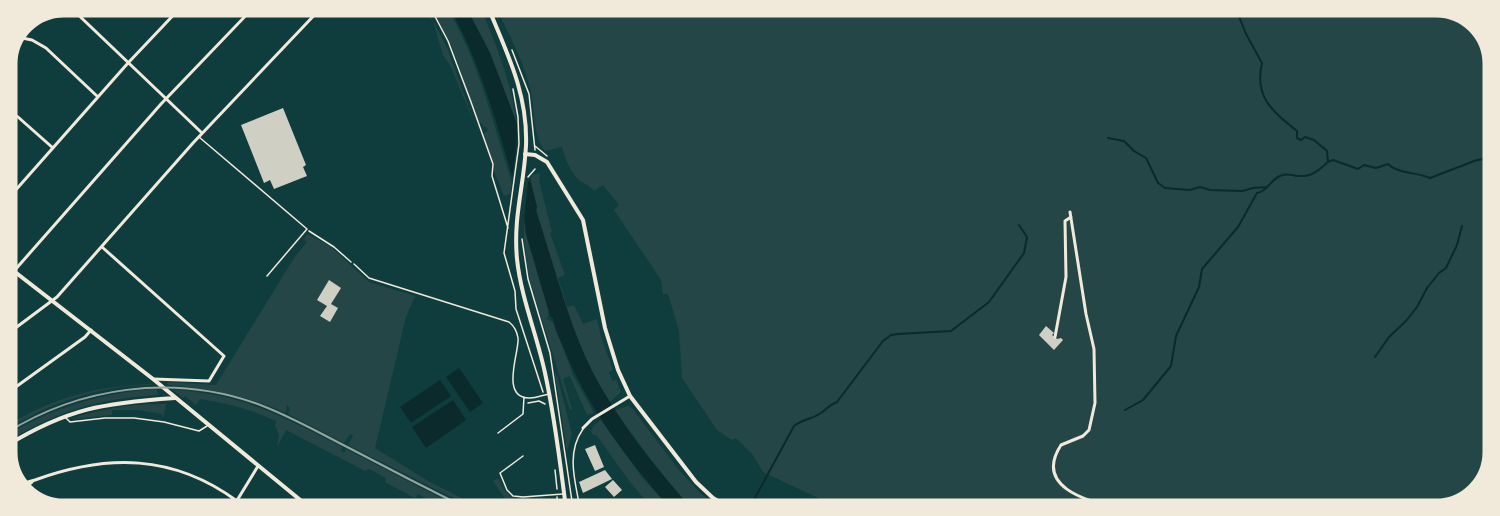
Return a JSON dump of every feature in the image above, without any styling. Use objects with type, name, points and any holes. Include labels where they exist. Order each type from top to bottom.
[{"type":"street","points":[[79,16],[166,99],[200,135]]},
{"type":"street","points":[[16,189],[173,16]]},
{"type":"street","points":[[17,268],[166,99],[245,16]]},
{"type":"street","points":[[17,327],[53,301],[200,135],[313,16]]},
{"type":"street","points":[[492,16],[510,57],[521,92],[528,154],[516,223],[520,278],[550,394],[565,500]]},
{"type":"street","points":[[25,39],[41,44],[98,97]]},
{"type":"street","points":[[16,116],[53,148]]},
{"type":"street","points":[[528,154],[541,158],[552,168],[583,220],[605,328],[627,398],[696,482],[716,500]]},
{"type":"street","points":[[1055,337],[1066,278],[1064,226],[1070,214],[1094,349],[1095,403],[1090,429],[1083,436],[1061,445],[1054,461],[1054,471],[1058,481],[1069,491],[1089,500]]},
{"type":"street","points":[[102,247],[224,356],[209,381],[153,379]]},
{"type":"street","points":[[17,273],[153,379],[300,500]]},
{"type":"street","points":[[17,386],[85,337],[91,330]]},
{"type":"street","points":[[17,440],[64,416],[108,404],[175,398]]},
{"type":"street","points":[[583,428],[591,420],[627,398]]},
{"type":"street","points":[[28,483],[59,471],[86,465],[109,462],[138,463],[195,477],[235,500]]},
{"type":"street","points":[[238,500],[258,466]]},
{"type":"street","points":[[29,484],[33,481]]},
{"type":"lane","points":[[200,135],[307,229],[267,276]]},
{"type":"lane","points":[[354,264],[369,278],[509,322],[516,330],[518,339],[512,376],[518,392],[525,397],[550,394]]},
{"type":"lane","points":[[498,433],[523,414],[525,397]]},
{"type":"lane","points":[[64,416],[70,422],[115,418],[142,419],[199,431],[208,425]]},
{"type":"lane","points":[[579,500],[573,457],[577,438],[583,428]]},
{"type":"lane","points":[[523,456],[500,473],[510,493],[518,497],[564,494]]},
{"type":"path","points":[[435,16],[448,41],[493,164],[492,176],[508,230]]},
{"type":"path","points":[[512,86],[519,124],[517,159],[504,253],[515,291],[516,309],[533,356],[547,407]]},
{"type":"path","points":[[529,94],[535,145]]},
{"type":"path","points":[[307,229],[354,264]]},
{"type":"path","points":[[522,235],[528,279],[550,353],[572,500]]},
{"type":"path","points":[[524,404],[539,402],[545,404]]},
{"type":"path","points":[[555,462],[557,500]]},
{"type":"shaded area","points":[[428,16],[431,16],[448,50],[475,125],[451,67],[443,55],[433,21]]},
{"type":"shaded area","points":[[436,16],[452,16],[468,49],[512,183],[510,194],[504,196],[494,171],[484,137],[484,133],[488,130],[483,127],[482,123],[479,123],[452,47]]},
{"type":"shaded area","points":[[454,16],[471,16],[490,53],[517,124],[537,207],[536,211],[561,292],[592,371],[613,408],[637,442],[684,500],[663,500],[654,490],[610,433],[574,371],[557,334],[553,318],[550,316],[500,136],[483,83]]},
{"type":"shaded area","points":[[471,16],[484,16],[503,64],[517,124],[490,53]]},
{"type":"shaded area","points":[[500,16],[1435,16],[1451,19],[1465,26],[1474,35],[1482,52],[1483,62],[1484,451],[1481,467],[1465,490],[1445,499],[1435,500],[823,500],[763,472],[753,455],[736,438],[732,440],[717,430],[682,378],[679,331],[668,294],[663,294],[661,280],[614,210],[619,205],[603,185],[594,191],[578,179],[568,164],[562,147],[545,151],[541,144],[536,128],[532,96],[515,47]]},
{"type":"shaded area","points":[[540,173],[539,181],[552,232],[550,233],[565,275],[558,278],[567,307],[574,305],[583,324],[597,319],[613,370],[609,372],[612,381],[616,380],[621,392],[610,402],[582,350],[568,313],[556,275],[529,179],[532,175]]},
{"type":"shaded area","points":[[524,217],[526,234],[549,310],[546,318],[554,323],[573,375],[594,413],[587,415],[570,376],[563,379],[572,409],[570,410],[529,278],[524,241]]},
{"type":"shaded area","points":[[307,234],[330,246],[369,282],[415,296],[406,317],[375,448],[428,481],[465,500],[457,500],[348,445],[353,436],[350,434],[344,443],[288,414],[290,408],[287,405],[286,413],[228,394],[168,385],[167,382],[216,385],[294,258],[307,242],[304,239]]},
{"type":"shaded area","points":[[459,368],[483,403],[470,412],[446,377]]},
{"type":"shaded area","points":[[555,374],[572,434],[567,451]]},
{"type":"shaded area","points":[[440,380],[451,396],[411,423],[400,407]]},
{"type":"shaded area","points":[[131,385],[152,385],[114,388],[76,397],[17,424],[17,420],[22,417],[57,401],[93,391]]},
{"type":"shaded area","points":[[156,389],[158,393],[78,408],[17,436],[17,430],[59,409],[97,398]]},
{"type":"shaded area","points":[[171,389],[230,398],[273,413],[342,447],[341,451],[344,453],[346,449],[445,500],[429,500],[418,494],[415,498],[385,482],[386,478],[369,469],[365,471],[286,430],[277,447],[279,435],[275,425],[276,421],[249,410],[200,399],[196,405],[185,396],[183,398]]},
{"type":"shaded area","points":[[453,400],[466,420],[426,448],[412,427]]},
{"type":"shaded area","points":[[166,404],[163,419],[162,414],[138,410],[112,410],[112,415],[70,419],[117,407]]},
{"type":"shaded area","points":[[628,406],[632,408],[679,470],[709,500],[684,500],[642,448],[615,410]]},
{"type":"shaded area","points":[[601,420],[641,476],[663,500],[645,500],[597,436],[592,434],[594,425]]},
{"type":"shaded area","points":[[498,478],[507,493],[517,500],[506,500],[493,481]]},
{"type":"pier","points":[[517,124],[520,124],[532,175],[528,183],[523,231],[511,186]]},
{"type":"building","points":[[283,108],[306,165],[303,167],[307,176],[274,189],[270,180],[264,183],[241,125]]},
{"type":"building","points":[[329,280],[341,288],[331,304],[338,308],[330,322],[320,316],[327,306],[317,300]]},
{"type":"building","points":[[1046,326],[1054,333],[1052,335],[1063,340],[1054,350],[1039,335]]},
{"type":"building","points":[[595,445],[604,467],[595,471],[585,449]]},
{"type":"building","points":[[605,470],[612,479],[583,493],[579,482]]},
{"type":"building","points":[[613,480],[622,490],[614,497],[605,487]]},
{"type":"waterway","points":[[1239,16],[1262,63],[1261,85],[1267,102],[1297,131],[1297,138],[1301,140],[1305,137],[1314,140],[1327,151],[1328,162],[1333,160],[1358,169],[1364,165],[1376,168],[1388,164],[1397,170],[1430,178],[1483,159]]},
{"type":"waterway","points":[[1108,138],[1124,141],[1146,158],[1158,183],[1165,188],[1190,190],[1200,187],[1210,190],[1242,191],[1267,187]]},
{"type":"waterway","points":[[1125,410],[1143,400],[1171,366],[1176,336],[1199,287],[1202,269],[1238,227],[1257,193],[1280,176],[1286,174],[1307,176],[1328,162]]},
{"type":"waterway","points":[[754,500],[794,426],[818,415],[837,402],[883,341],[891,335],[951,331],[989,302],[1024,253],[1027,237],[1019,225]]},
{"type":"waterway","points":[[1375,357],[1389,337],[1417,307],[1427,288],[1446,268],[1457,245],[1462,226]]},
{"type":"railway","points":[[17,427],[64,405],[127,390],[191,389],[223,394],[255,403],[293,419],[450,500]]}]
